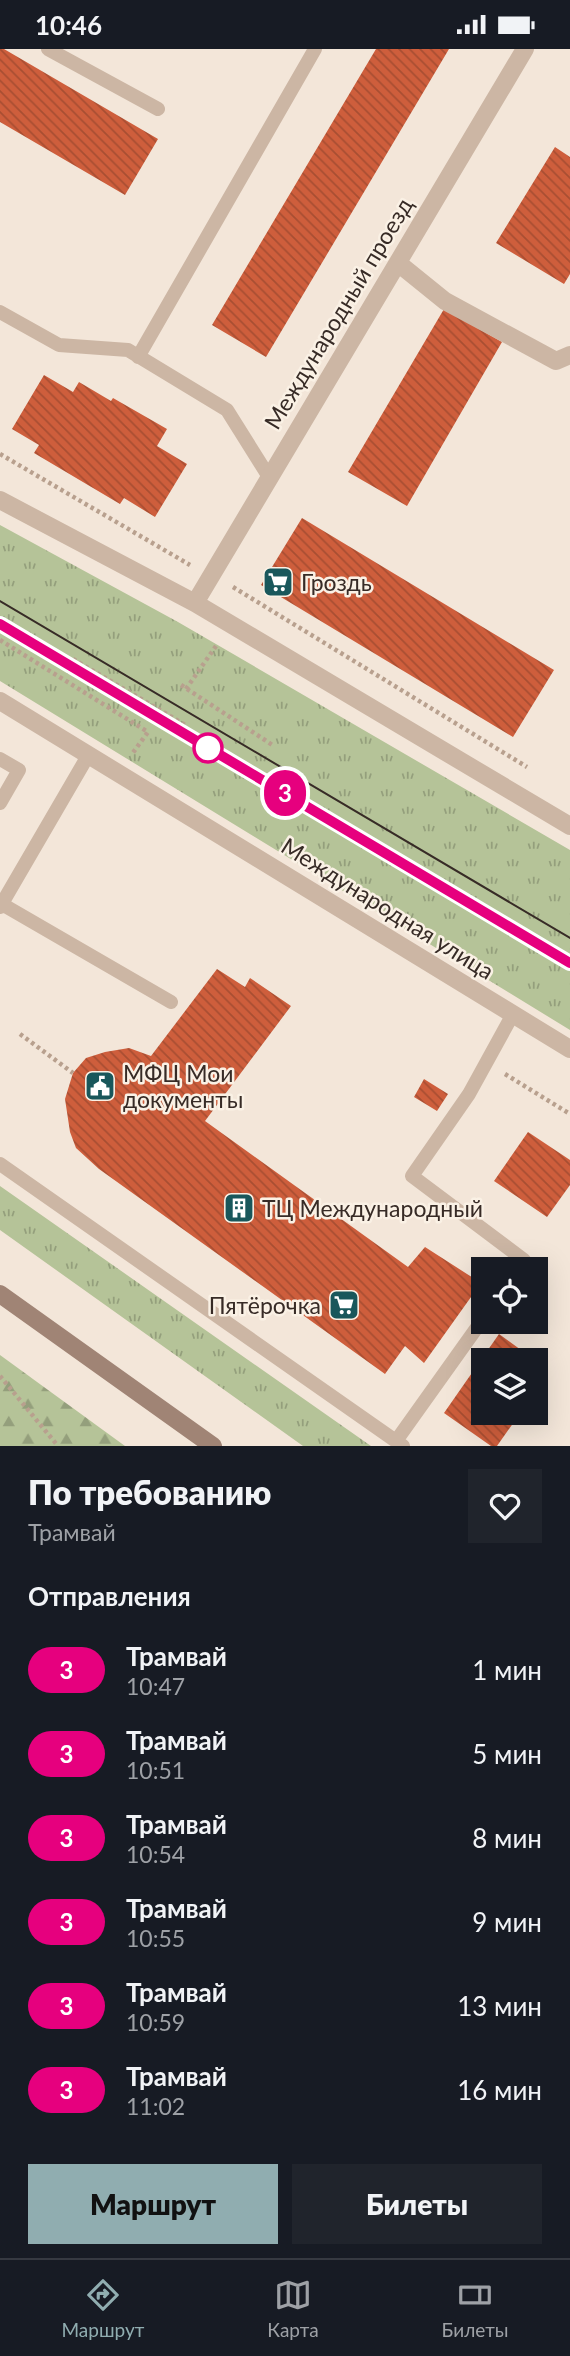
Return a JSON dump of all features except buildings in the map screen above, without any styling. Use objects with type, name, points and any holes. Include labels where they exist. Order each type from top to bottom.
[{"type":"main road","points":[[0,1294],[213,1446]]},
{"type":"street","name":"Международный проезд","points":[[195,603],[524,49]]},
{"type":"street","points":[[398,263],[445,301],[556,361],[570,355]]},
{"type":"street","points":[[0,500],[195,603],[570,826]]},
{"type":"street","name":"Международная улица","points":[[0,701],[570,1049]]},
{"type":"lane","points":[[48,49],[158,109]]},
{"type":"lane","points":[[138,357],[315,49]]},
{"type":"lane","points":[[0,312],[59,345],[128,350],[227,410],[269,477]]},
{"type":"lane","points":[[89,754],[1,904],[171,1002]]},
{"type":"lane","points":[[0,759],[19,770],[0,803]]},
{"type":"lane","points":[[513,1014],[469,1094],[412,1176],[520,1257]]},
{"type":"lane","points":[[0,1164],[399,1444],[473,1334]]},
{"type":"path","points":[[0,454],[210,576]]},
{"type":"path","points":[[248,596],[534,771]]},
{"type":"path","points":[[0,640],[148,732],[119,772]]},
{"type":"path","points":[[213,650],[184,687],[274,746]]},
{"type":"path","points":[[73,659],[187,726]]},
{"type":"path","points":[[20,1034],[73,1073]]},
{"type":"path","points":[[485,1062],[570,1114]]},
{"type":"path","points":[[0,1376],[58,1446]]},
{"type":"green space","points":[[0,525],[178,622],[570,850],[570,1030],[0,681]]},
{"type":"green space","points":[[0,1186],[371,1446],[303,1446],[0,1230]]},
{"type":"green space","points":[[0,1355],[125,1446],[0,1446]]},
{"type":"tram line","points":[[0,601],[570,938]]},
{"type":"tram line","points":[[0,624],[570,963]]},
{"type":"tram line","name":"3","points":[[0,624],[570,963]]},
{"type":"place","name":"Гроздь","points":[[278,582]]},
{"type":"place","name":"МФЦ Мои документы","points":[[100,1086]]},
{"type":"place","name":"ТЦ Международный","points":[[239,1208]]},
{"type":"place","name":"Пятёрочка","points":[[344,1305]]}]
